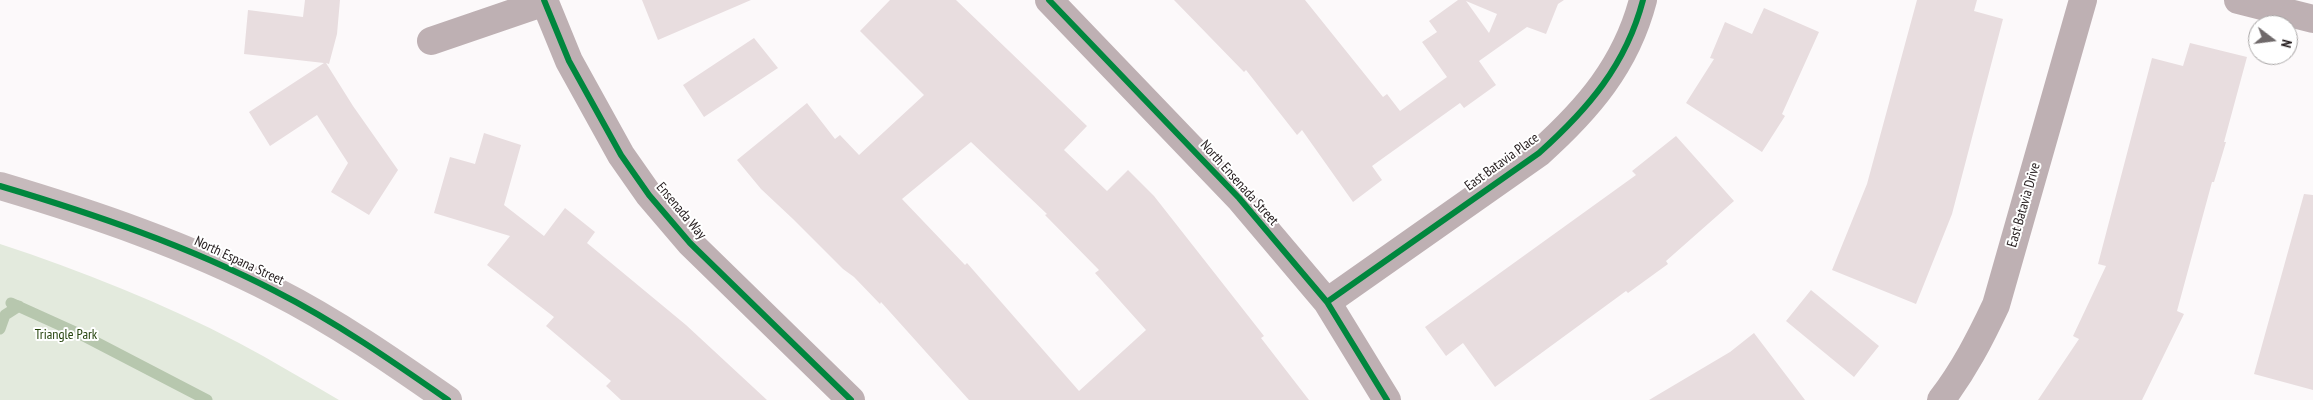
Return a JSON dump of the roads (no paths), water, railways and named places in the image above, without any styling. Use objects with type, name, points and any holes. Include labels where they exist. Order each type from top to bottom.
[{"type":"street","name":"North Ensenada Street","points":[[1049,0],[1239,198],[1327,302],[1387,400]]},
{"type":"street","name":"East Batavia Place","points":[[1327,302],[1539,153],[1566,128],[1588,106],[1610,76],[1638,19],[1643,0]]},
{"type":"street","name":"East Batavia Drive","points":[[1941,400],[1955,382],[1979,343],[1996,305],[2083,0]]},
{"type":"street","points":[[2238,0],[2313,19]]},
{"type":"street","points":[[432,41],[545,1]]},
{"type":"street","name":"Ensenada Way","points":[[545,1],[569,61],[621,154],[650,195],[690,243],[851,400]]},
{"type":"street","name":"North Espana Street","points":[[0,186],[74,208],[179,247],[275,291],[354,336],[448,400]]},
{"type":"waterway","points":[[11,303],[84,336],[207,400]]},
{"type":"waterway","points":[[0,329],[5,315],[19,306]]},
{"type":"park label","name":"Triangle Park","points":[[66,335]]}]
